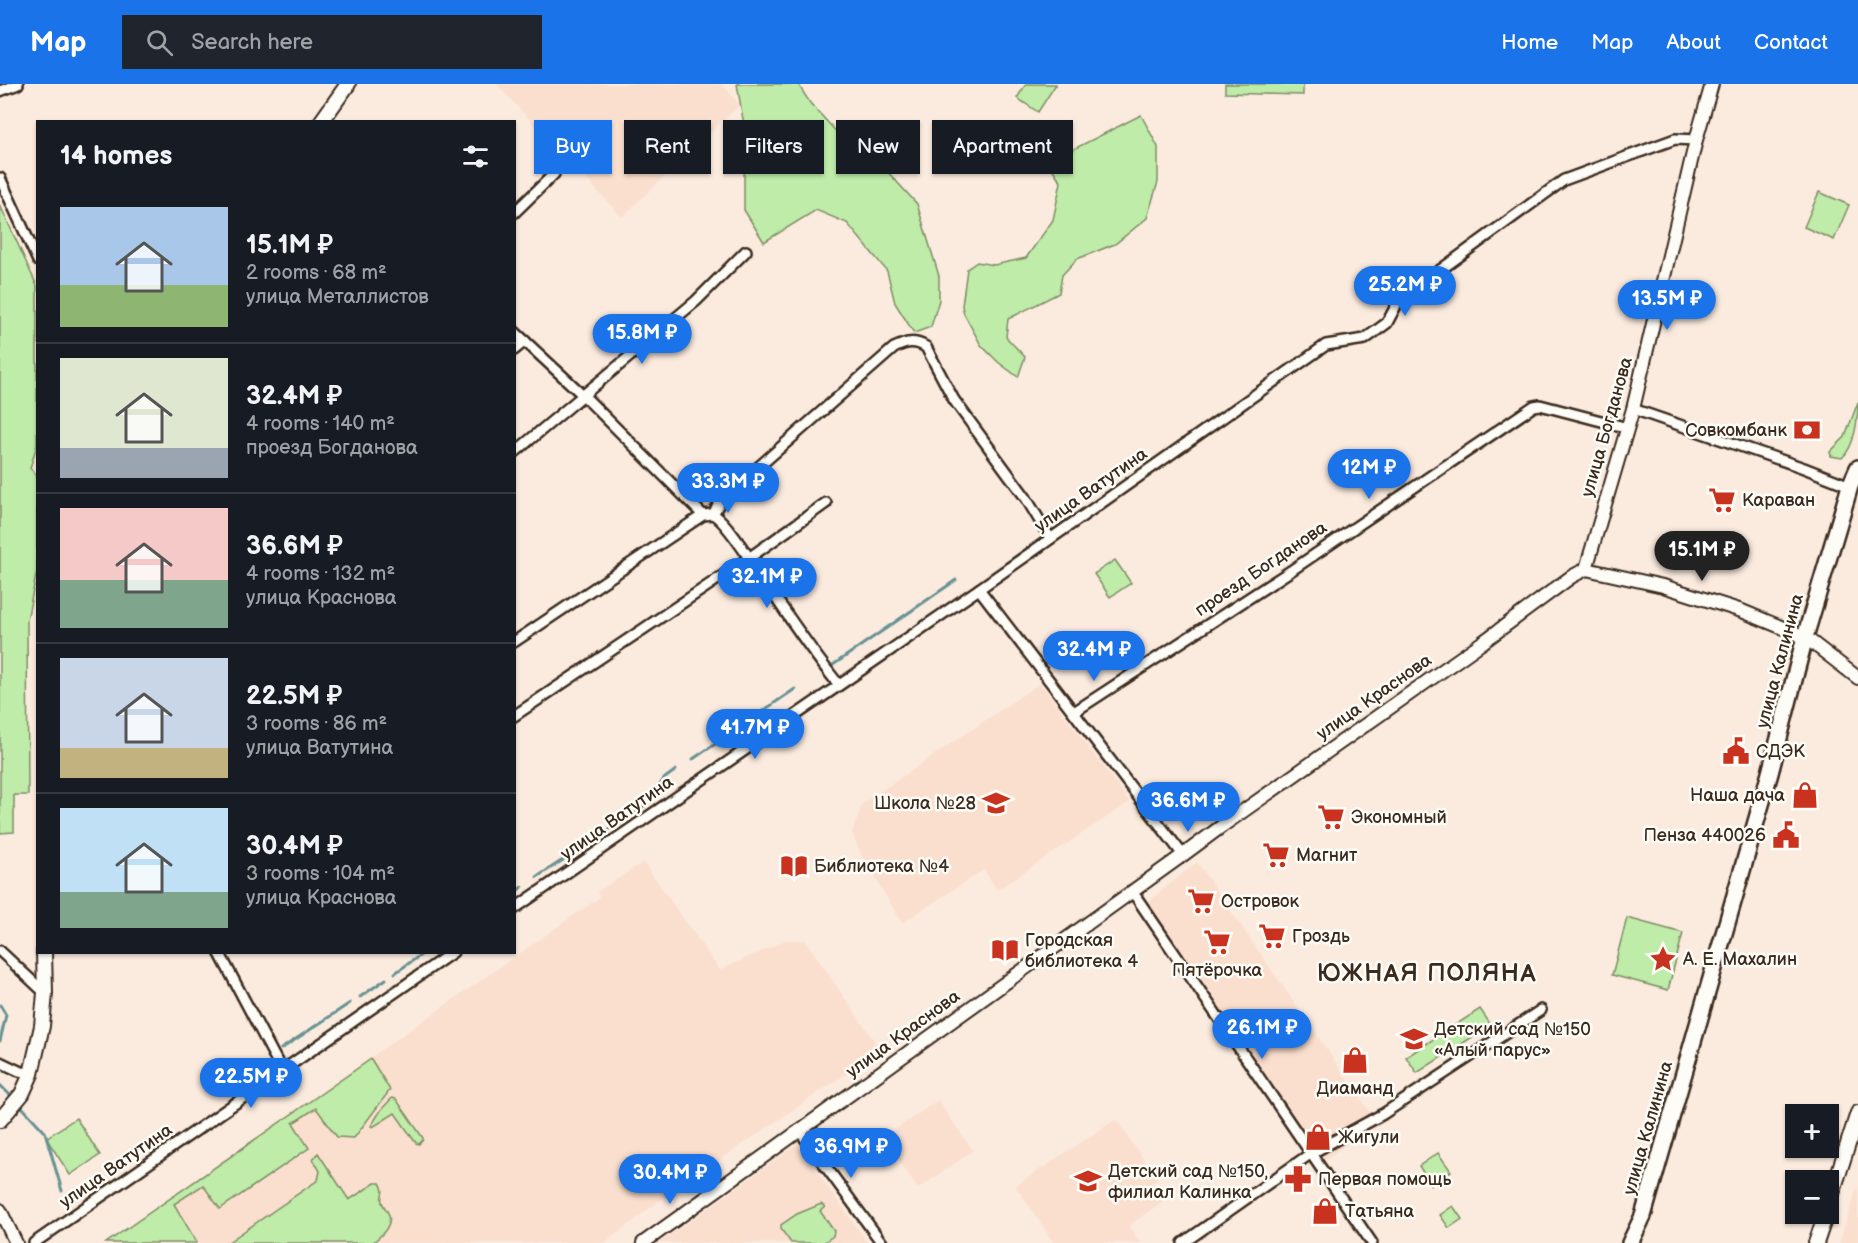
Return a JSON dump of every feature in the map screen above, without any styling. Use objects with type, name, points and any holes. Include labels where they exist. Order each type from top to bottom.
[{"type":"main road","points":[[322,120],[348,84]]},
{"type":"main road","name":"улица Калинина","points":[[1630,1243],[1643,1216],[1770,773],[1805,637],[1850,486],[1858,468]]},
{"type":"main road","points":[[0,1120],[22,1094],[31,1074],[42,1026],[45,993],[44,954]]},
{"type":"main road","points":[[1839,1172],[1858,1113]]},
{"type":"main road","points":[[1816,1243],[1823,1224]]},
{"type":"street","points":[[0,91],[18,84]]},
{"type":"street","name":"улица Богданова","points":[[1586,569],[1634,408],[1696,140],[1712,84]]},
{"type":"street","name":"улица Ватутина","points":[[516,908],[980,589],[1326,345],[1365,339],[1387,323],[1399,300],[1564,180],[1675,139],[1696,140]]},
{"type":"street","points":[[516,211],[554,174]]},
{"type":"street","points":[[0,178],[36,257]]},
{"type":"street","points":[[516,451],[696,301],[746,251]]},
{"type":"street","points":[[516,333],[584,396],[702,515]]},
{"type":"street","points":[[516,348],[525,341]]},
{"type":"street","points":[[713,514],[722,499],[894,348],[911,341],[926,347],[954,400],[1026,498],[1050,538]]},
{"type":"street","name":"проезд Богданова","points":[[1074,712],[1292,570],[1534,406],[1540,405],[1628,428]]},
{"type":"street","points":[[1634,408],[1850,486]]},
{"type":"street","points":[[516,715],[749,558],[826,502]]},
{"type":"street","points":[[516,641],[702,515],[713,514],[749,558],[813,654],[839,685]]},
{"type":"street","points":[[1586,569],[1663,586],[1742,611],[1805,637],[1858,678]]},
{"type":"street","name":"улица Краснова","points":[[643,1243],[1331,748],[1483,642],[1571,577],[1586,569]]},
{"type":"street","points":[[980,589],[1183,855]]},
{"type":"street","points":[[1132,891],[1372,1243]]},
{"type":"street","points":[[0,951],[45,993]]},
{"type":"street","points":[[220,954],[282,1071]]},
{"type":"street","name":"улица Ватутина","points":[[34,1243],[450,954]]},
{"type":"street","points":[[1183,1243],[1310,1154],[1383,1114],[1540,1010]]},
{"type":"street","points":[[0,1062],[31,1074]]},
{"type":"street","points":[[799,1130],[882,1243]]},
{"type":"street","points":[[0,1210],[16,1243]]},
{"type":"shaded area","points":[[496,84],[722,84],[740,105],[711,133],[711,120],[624,120],[624,174],[667,174],[622,217],[581,174],[612,174],[612,120],[534,120],[534,124]]},
{"type":"shaded area","name":"Школа №28","points":[[1040,683],[1130,802],[997,890],[984,870],[902,923],[860,853],[852,833],[862,804]]},
{"type":"shaded area","points":[[643,862],[720,970],[786,940],[805,940],[881,1050],[658,1202],[605,1243],[105,1243],[600,897],[597,892]]},
{"type":"shaded area","points":[[1197,862],[1377,1122],[1322,1162],[1143,906]]},
{"type":"shaded area","points":[[938,1100],[973,1151],[918,1189],[883,1138]]},
{"type":"shaded area","name":"Детский сад №150, филиал Калинка","points":[[1116,1119],[1157,1179],[1151,1184],[1163,1201],[1129,1226],[1141,1243],[1054,1243],[1015,1186]]},
{"type":"shaded area","points":[[797,1144],[868,1243],[659,1243],[792,1148]]},
{"type":"shaded area","points":[[1858,1185],[1858,1243],[1839,1243]]},
{"type":"green space","points":[[737,84],[798,84],[810,103],[836,131],[836,174],[890,174],[917,204],[939,276],[939,300],[931,327],[914,333],[895,303],[887,271],[847,223],[816,210],[764,242],[744,210],[744,174],[824,174],[824,120],[743,120]]},
{"type":"green space","points":[[1026,84],[1056,84],[1038,112],[1017,98]]},
{"type":"green space","points":[[1225,84],[1303,84],[1303,95],[1225,93]]},
{"type":"green space","points":[[1141,115],[1158,147],[1158,182],[1147,218],[1115,244],[1077,259],[1062,275],[1059,293],[1008,319],[1006,337],[1025,357],[1018,377],[981,345],[964,314],[962,306],[967,269],[977,262],[994,265],[1026,258],[1053,220],[1061,182],[1056,174],[1073,174],[1073,149]]},
{"type":"green space","points":[[1819,192],[1849,205],[1834,240],[1804,227]]},
{"type":"green space","points":[[0,205],[36,284],[36,448],[30,468],[36,475],[36,576],[27,620],[28,795],[14,795],[14,832],[0,833]]},
{"type":"green space","points":[[1858,402],[1856,424],[1850,447],[1842,458],[1831,456],[1830,452],[1845,437]]},
{"type":"green space","points":[[1115,560],[1131,583],[1110,597],[1094,574]]},
{"type":"green space","points":[[1627,918],[1683,933],[1668,990],[1612,975]]},
{"type":"green space","points":[[1480,1009],[1491,1025],[1417,1073],[1406,1057]]},
{"type":"green space","points":[[371,1059],[390,1090],[354,1138],[337,1137],[316,1108],[293,1123],[309,1148],[220,1209],[203,1185],[174,1204],[197,1243],[106,1243]]},
{"type":"green space","points":[[392,1098],[396,1099],[423,1138],[419,1144],[395,1113],[373,1127],[371,1126]]},
{"type":"green space","points":[[76,1118],[100,1155],[70,1175],[46,1138]]},
{"type":"green space","points":[[318,1153],[349,1200],[375,1183],[380,1183],[383,1189],[382,1202],[389,1215],[389,1223],[378,1238],[372,1243],[227,1243],[318,1180],[320,1171],[313,1159]]},
{"type":"green space","points":[[1438,1153],[1451,1171],[1431,1185],[1419,1166]]},
{"type":"green space","points":[[821,1204],[825,1207],[820,1211],[834,1231],[833,1236],[823,1243],[791,1243],[781,1229],[781,1225],[797,1214]]},
{"type":"green space","points":[[1453,1206],[1462,1219],[1449,1228],[1440,1215]]},
{"type":"waterway","points":[[833,665],[956,580]]},
{"type":"waterway","points":[[748,721],[795,689]]},
{"type":"waterway","points":[[693,759],[733,732]]},
{"type":"waterway","points":[[626,818],[645,805],[665,778],[676,770]]},
{"type":"waterway","points":[[587,844],[611,828]]},
{"type":"waterway","points":[[537,877],[572,854]]},
{"type":"waterway","points":[[516,892],[522,887]]},
{"type":"waterway","points":[[395,973],[422,954]]},
{"type":"waterway","points":[[360,997],[386,979]]},
{"type":"waterway","points":[[281,1049],[350,1003]]},
{"type":"waterway","points":[[0,1005],[6,1015],[0,1041]]},
{"type":"waterway","points":[[0,1085],[12,1097]]},
{"type":"waterway","points":[[22,1107],[45,1132],[62,1191]]},
{"type":"place","name":"Совкомбанк","points":[[1807,430]]},
{"type":"place","name":"Караван","points":[[1722,500]]},
{"type":"place","name":"СДЭК","points":[[1736,751]]},
{"type":"place","name":"Наша дача","points":[[1805,795]]},
{"type":"place","name":"Школа №28","points":[[996,803]]},
{"type":"place","name":"Экономный","points":[[1331,817]]},
{"type":"place","name":"Пенза 440026","points":[[1786,835]]},
{"type":"place","name":"Магнит","points":[[1276,855]]},
{"type":"place","name":"Библиотека №4","points":[[794,866]]},
{"type":"place","name":"Островок","points":[[1201,901]]},
{"type":"place","name":"Гроздь","points":[[1272,936]]},
{"type":"place","name":"Пятёрочка","points":[[1217,942]]},
{"type":"place","name":"Городская библиотека 4","points":[[1005,950]]},
{"type":"place","name":"А. Е. Махалин","points":[[1663,959]]},
{"type":"place","name":"Детский сад №150 «Алый парус»","points":[[1414,1039]]},
{"type":"place","name":"Диаманд","points":[[1355,1060]]},
{"type":"place","name":"Жигули","points":[[1318,1137]]},
{"type":"place","name":"Первая помощь","points":[[1298,1179]]},
{"type":"place","name":"Детский сад №150, филиал Калинка","points":[[1088,1181]]},
{"type":"place","name":"Татьяна","points":[[1325,1211]]},
{"type":"district","name":"ЮЖНАЯ ПОЛЯНА","points":[[1427,973]]}]
